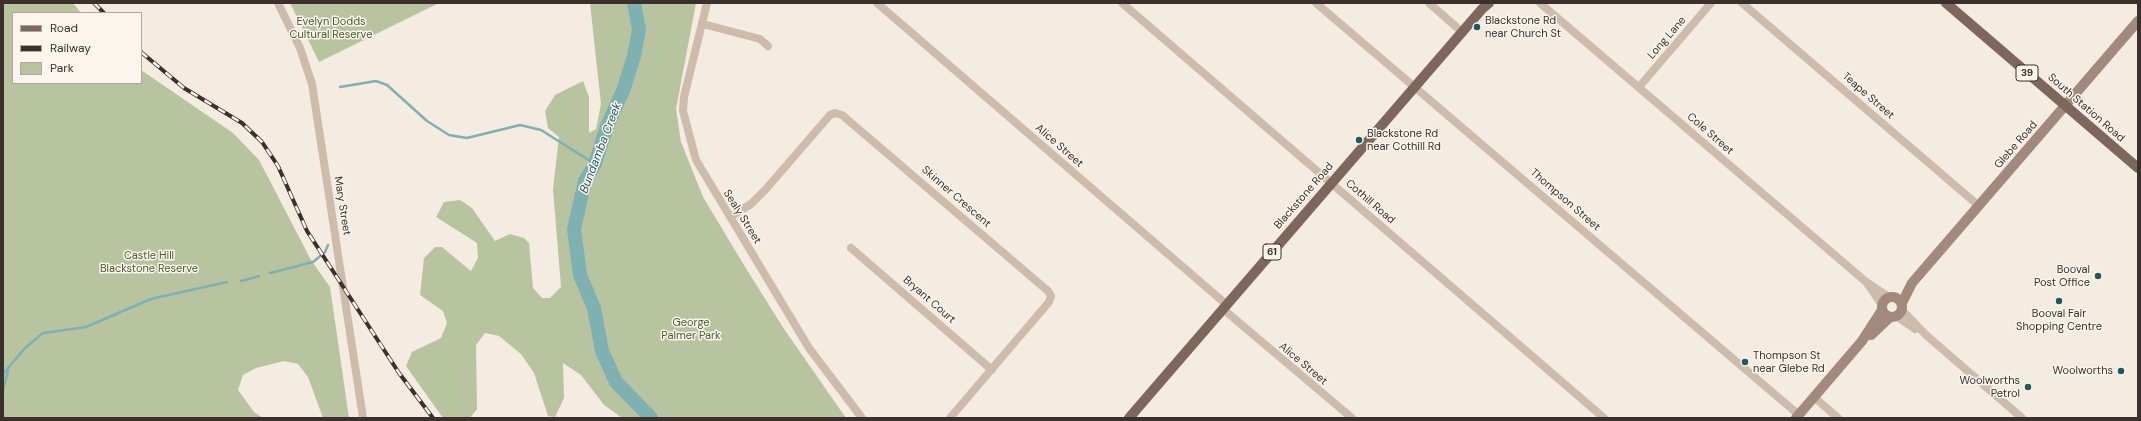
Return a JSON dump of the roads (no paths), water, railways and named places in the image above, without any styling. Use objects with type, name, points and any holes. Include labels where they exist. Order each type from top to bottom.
[{"type":"main road","name":"South Station Road","points":[[1946,3],[2138,168]]},
{"type":"main road","name":"Blackstone Road","points":[[1129,418],[1485,5]]},
{"type":"street","name":"Mary Street","points":[[278,3],[300,48],[312,84],[363,418]]},
{"type":"street","name":"Sealy Street","points":[[708,3],[684,97],[683,111],[696,160],[809,348],[862,418]]},
{"type":"street","name":"Alice Street","points":[[877,3],[1352,418]]},
{"type":"street","name":"Cothill Road","points":[[1122,3],[1604,418]]},
{"type":"street","name":"Thompson Street","points":[[1316,3],[1797,416]]},
{"type":"street","points":[[1429,3],[1462,32]]},
{"type":"street","name":"Cole Street","points":[[1540,3],[1896,307],[1926,336],[2022,418]]},
{"type":"street","name":"Long Lane","points":[[1639,87],[1711,3]]},
{"type":"street","name":"Teape Street","points":[[1742,3],[1979,206]]},
{"type":"street","name":"Glebe Road","points":[[1797,416],[1862,341],[1896,307],[1912,283],[2138,21]]},
{"type":"street","points":[[702,24],[760,39],[768,46]]},
{"type":"street","name":"Skinner Crescent","points":[[730,217],[751,204],[766,189],[830,115],[835,113],[842,115],[1048,291],[1051,296],[1049,302],[950,418]]},
{"type":"street","name":"Bryant Court","points":[[851,248],[992,370]]},
{"type":"street","name":"Cole Street","points":[[1865,281],[1882,307]]},
{"type":"street","points":[[1882,307],[1896,307]]},
{"type":"street","name":"Glebe Road","points":[[1862,341],[1882,307],[1896,307]]},
{"type":"street","points":[[1814,398],[1838,418]]},
{"type":"waterway","name":"Bundamba Creek","points":[[634,3],[639,29],[634,56],[624,88],[606,129],[595,164],[585,181],[574,229],[580,275],[594,308],[602,351],[616,382],[651,418]]},
{"type":"waterway","points":[[340,87],[376,81],[387,85],[427,121],[449,135],[467,138],[520,125],[541,130],[595,164]]},
{"type":"waterway","points":[[270,273],[313,262],[325,252],[328,245]]},
{"type":"waterway","points":[[241,281],[259,276]]},
{"type":"waterway","points":[[3,374],[25,348],[43,333],[86,327],[151,299],[227,282]]},
{"type":"waterway","points":[[3,390],[8,371]]},
{"type":"railway","points":[[94,3],[103,12]]},
{"type":"railway","points":[[142,53],[184,88],[242,123],[262,142],[278,166],[307,231],[399,373],[433,418]]},
{"type":"place","name":"Blackstone Rd near Church St","points":[[1477,27]]},
{"type":"place","name":"Blackstone Rd near Cothill Rd","points":[[1359,140]]},
{"type":"place","name":"Booval Post Office","points":[[2098,276]]},
{"type":"place","name":"Booval Fair Shopping Centre","points":[[2059,301]]},
{"type":"place","name":"Thompson St near Glebe Rd","points":[[1745,362]]},
{"type":"place","name":"Woolworths","points":[[2121,371]]},
{"type":"place","name":"Woolworths Petrol","points":[[2028,387]]},
{"type":"park label","name":"Evelyn Dodds Cultural Reserve","points":[[331,28]]},
{"type":"park label","name":"Castle Hill Blackstone Reserve","points":[[149,262]]},
{"type":"park label","name":"George Palmer Park","points":[[691,329]]}]
